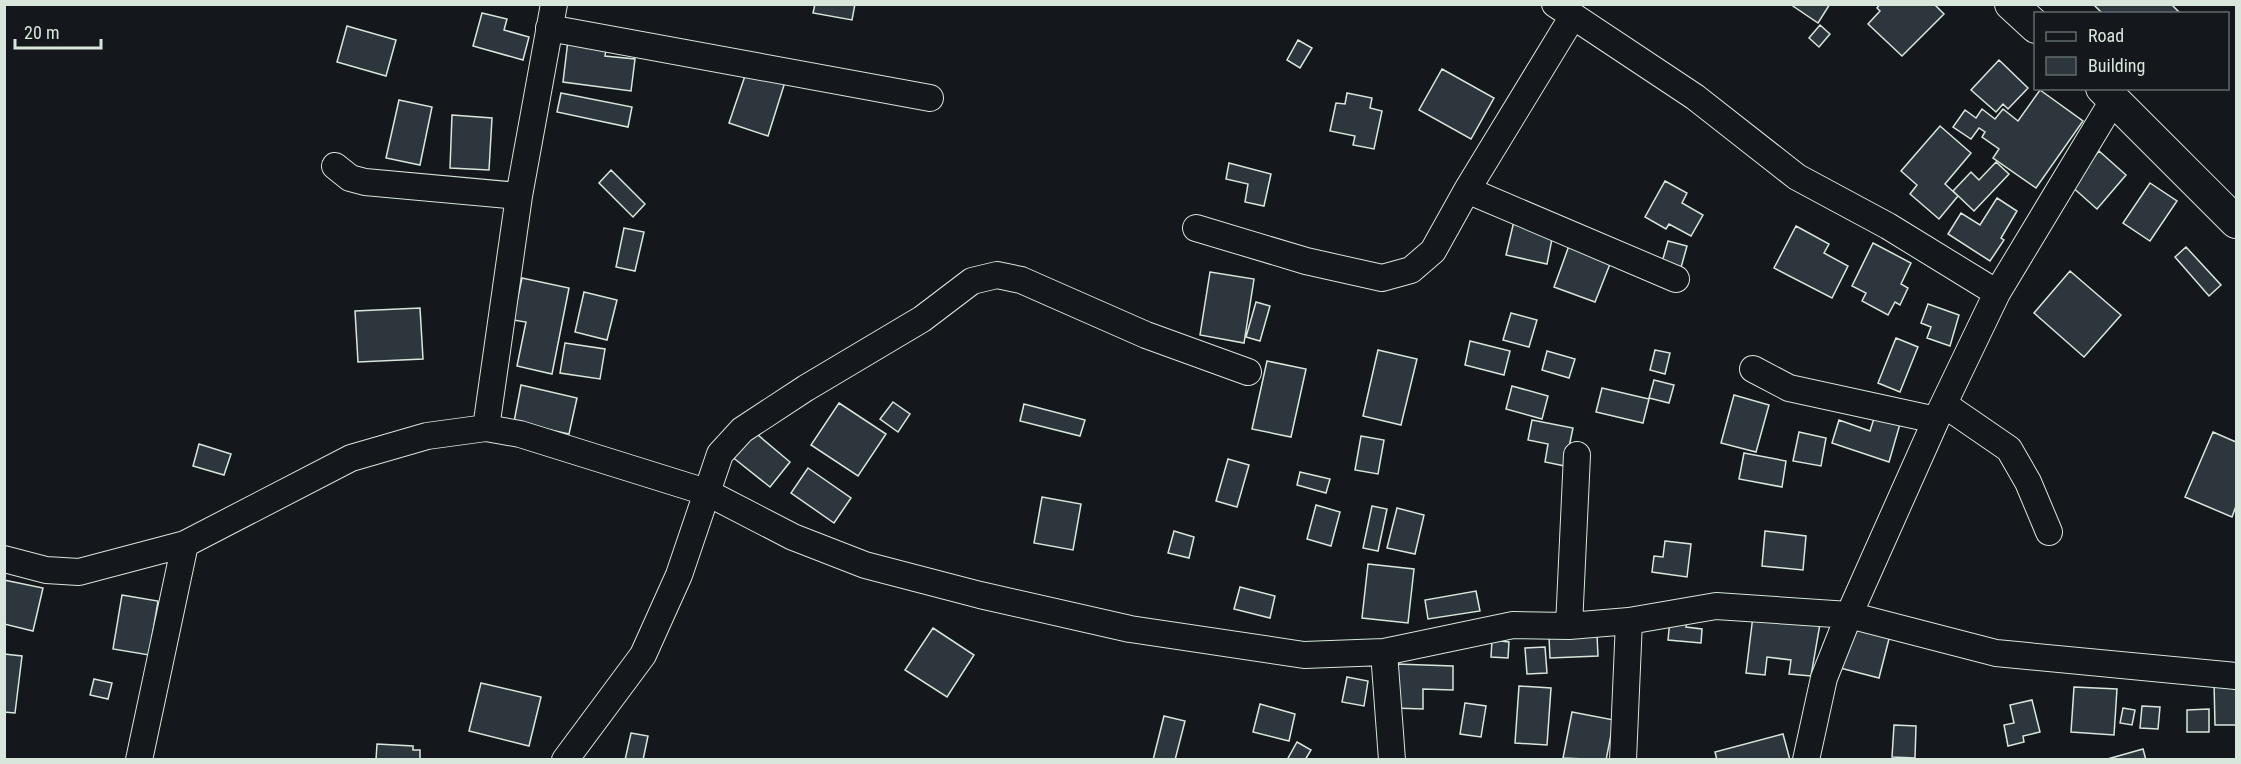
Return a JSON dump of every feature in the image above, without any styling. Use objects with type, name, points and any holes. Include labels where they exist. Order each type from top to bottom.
[{"type":"street","points":[[1196,228],[1306,261],[1382,278],[1411,270],[1433,250],[1564,10],[1695,98],[1797,177],[1888,226],[1997,293]]},
{"type":"street","points":[[486,428],[519,196],[551,16],[930,98]]},
{"type":"street","points":[[1806,759],[1824,678],[1849,615],[1940,412],[1997,293],[2108,94],[2236,222]]},
{"type":"street","points":[[335,166],[351,178],[365,182],[519,196]]},
{"type":"street","points":[[1467,190],[1676,279]]},
{"type":"street","points":[[565,759],[643,656],[679,575],[720,454],[742,430],[806,388],[922,319],[972,281],[997,275],[1022,280],[1146,335],[1248,372]]},
{"type":"street","points":[[1753,369],[1790,388],[1940,412],[2009,449],[2028,483],[2049,532]]},
{"type":"street","points":[[4,559],[46,570],[79,572],[185,544],[351,458],[427,436],[486,428],[520,434],[706,492],[793,537],[865,565],[980,595],[1130,629],[1304,655],[1384,652],[1513,626],[1569,626],[1629,621],[1716,606],[1849,615],[1996,653],[2236,676]]},
{"type":"street","points":[[1569,626],[1577,455]]},
{"type":"street","points":[[139,759],[185,544]]},
{"type":"street","points":[[1623,759],[1629,621]]},
{"type":"street","points":[[1384,652],[1392,759]]},
{"type":"building","points":[[815,4],[855,4],[852,20],[813,13]]},
{"type":"building","points":[[1790,4],[1830,4],[1818,23]]},
{"type":"building","points":[[1880,4],[1934,4],[1944,14],[1902,56],[1868,24],[1880,11],[1877,8]]},
{"type":"building","points":[[2093,4],[2171,4],[2179,12],[2101,12]]},
{"type":"building","points":[[482,13],[507,19],[504,30],[529,37],[523,60],[473,46]]},
{"type":"building","points":[[1820,25],[1830,34],[1819,47],[1809,38]]},
{"type":"building","points":[[347,26],[396,40],[386,76],[337,62]]},
{"type":"building","points":[[568,40],[607,44],[605,56],[635,59],[631,91],[563,82]]},
{"type":"building","points":[[1298,40],[1312,48],[1300,68],[1287,60]]},
{"type":"building","points":[[1999,60],[2028,88],[2008,109],[2003,104],[1996,112],[1971,90]]},
{"type":"building","points":[[1442,69],[1494,98],[1471,139],[1419,110]]},
{"type":"building","points":[[747,70],[785,82],[768,136],[729,123]]},
{"type":"building","points":[[2040,90],[2083,121],[2036,188],[1993,158],[1999,149],[1982,137],[1985,132],[1979,128],[1971,139],[1953,127],[1965,110],[1976,118],[1982,109],[1995,119],[2003,109],[2018,121]]},
{"type":"building","points":[[561,93],[632,107],[628,127],[557,112]]},
{"type":"building","points":[[1347,93],[1372,98],[1370,108],[1382,111],[1374,149],[1353,145],[1355,136],[1330,131],[1336,103],[1345,104]]},
{"type":"building","points":[[399,100],[432,107],[420,165],[386,158]]},
{"type":"building","points":[[452,115],[492,118],[489,170],[450,168]]},
{"type":"building","points":[[1940,126],[1971,153],[1945,184],[1958,196],[1939,219],[1910,194],[1917,185],[1901,171]]},
{"type":"building","points":[[2099,151],[2126,175],[2097,209],[2070,185]]},
{"type":"building","points":[[1996,162],[2009,174],[1974,211],[1953,191],[1971,172],[1979,180]]},
{"type":"building","points":[[1229,163],[1271,174],[1264,206],[1245,202],[1248,184],[1226,179]]},
{"type":"building","points":[[611,170],[645,204],[633,217],[599,183]]},
{"type":"building","points":[[1665,181],[1687,193],[1682,203],[1703,215],[1691,236],[1669,224],[1666,229],[1645,217]]},
{"type":"building","points":[[2150,183],[2177,201],[2150,241],[2123,223]]},
{"type":"building","points":[[1997,198],[2017,211],[2001,238],[2004,240],[1990,261],[1948,234],[1961,213],[1980,225]]},
{"type":"building","points":[[1514,221],[1554,229],[1547,264],[1506,255]]},
{"type":"building","points":[[1796,226],[1829,244],[1824,253],[1848,266],[1832,298],[1774,268]]},
{"type":"building","points":[[624,228],[644,232],[635,271],[616,267]]},
{"type":"building","points":[[1668,241],[1687,246],[1680,271],[1661,266]]},
{"type":"building","points":[[1570,243],[1612,259],[1595,302],[1554,287]]},
{"type":"building","points":[[1873,243],[1911,263],[1901,284],[1908,288],[1900,305],[1895,302],[1888,315],[1862,301],[1866,293],[1852,286]]},
{"type":"building","points":[[2186,247],[2221,285],[2209,296],[2175,257]]},
{"type":"building","points":[[2070,271],[2121,315],[2084,357],[2034,313]]},
{"type":"building","points":[[1210,272],[1254,279],[1244,343],[1200,335]]},
{"type":"building","points":[[522,278],[569,288],[552,374],[517,366],[526,322],[513,320]]},
{"type":"building","points":[[584,292],[617,300],[607,340],[575,332]]},
{"type":"building","points":[[1256,302],[1270,306],[1260,341],[1246,337]]},
{"type":"building","points":[[1928,304],[1959,315],[1950,346],[1927,338],[1931,327],[1921,323]]},
{"type":"building","points":[[420,308],[423,359],[358,362],[355,311]]},
{"type":"building","points":[[1511,313],[1537,320],[1529,347],[1503,340]]},
{"type":"building","points":[[1896,338],[1918,347],[1900,392],[1878,383]]},
{"type":"building","points":[[1470,341],[1510,351],[1504,375],[1465,365]]},
{"type":"building","points":[[565,343],[605,349],[600,379],[560,373]]},
{"type":"building","points":[[1378,350],[1417,359],[1401,425],[1363,416]]},
{"type":"building","points":[[1655,350],[1670,353],[1665,374],[1650,370]]},
{"type":"building","points":[[1547,351],[1575,359],[1569,378],[1542,370]]},
{"type":"building","points":[[1267,361],[1306,369],[1291,437],[1252,429]]},
{"type":"building","points":[[1654,380],[1674,385],[1669,403],[1649,398]]},
{"type":"building","points":[[521,385],[577,398],[569,434],[514,422]]},
{"type":"building","points":[[1512,386],[1548,396],[1542,419],[1506,409]]},
{"type":"building","points":[[1602,388],[1649,399],[1643,423],[1596,412]]},
{"type":"building","points":[[1734,395],[1769,405],[1756,452],[1721,443]]},
{"type":"building","points":[[893,402],[910,414],[898,432],[880,419]]},
{"type":"building","points":[[839,403],[886,434],[858,476],[811,445]]},
{"type":"building","points":[[1024,404],[1085,420],[1080,436],[1020,421]]},
{"type":"building","points":[[1877,409],[1902,417],[1889,462],[1832,443],[1839,420],[1870,431]]},
{"type":"building","points":[[1532,420],[1573,428],[1565,466],[1545,462],[1548,444],[1528,440]]},
{"type":"building","points":[[752,430],[790,462],[770,487],[731,456]]},
{"type":"building","points":[[1799,432],[1826,438],[1821,466],[1793,461]]},
{"type":"building","points":[[2213,432],[2236,442],[2236,506],[2232,517],[2185,497]]},
{"type":"building","points":[[1361,436],[1384,440],[1378,474],[1355,470]]},
{"type":"building","points":[[199,444],[231,454],[224,475],[193,466]]},
{"type":"building","points":[[1744,453],[1786,461],[1782,487],[1739,479]]},
{"type":"building","points":[[1228,459],[1249,465],[1237,507],[1216,501]]},
{"type":"building","points":[[808,468],[851,498],[834,523],[791,493]]},
{"type":"building","points":[[1300,472],[1330,479],[1326,493],[1297,485]]},
{"type":"building","points":[[1042,497],[1081,504],[1073,550],[1034,543]]},
{"type":"building","points":[[1316,505],[1340,512],[1331,546],[1307,539]]},
{"type":"building","points":[[1372,506],[1387,509],[1378,551],[1363,548]]},
{"type":"building","points":[[1397,508],[1424,515],[1415,554],[1387,548]]},
{"type":"building","points":[[1174,531],[1194,537],[1189,558],[1168,553]]},
{"type":"building","points":[[1765,531],[1806,536],[1803,570],[1762,566]]},
{"type":"building","points":[[1665,541],[1691,544],[1687,577],[1652,572],[1654,556],[1663,557]]},
{"type":"building","points":[[1368,564],[1414,569],[1408,623],[1362,618]]},
{"type":"building","points":[[4,580],[43,588],[33,631],[4,624]]},
{"type":"building","points":[[1240,587],[1275,596],[1270,618],[1234,609]]},
{"type":"building","points":[[1476,591],[1480,611],[1428,619],[1425,600]]},
{"type":"building","points":[[122,595],[158,601],[149,655],[113,649]]},
{"type":"building","points":[[1753,616],[1820,624],[1811,676],[1789,674],[1791,660],[1767,657],[1765,675],[1746,673]]},
{"type":"building","points":[[1670,620],[1687,621],[1686,627],[1702,629],[1701,643],[1668,640]]},
{"type":"building","points":[[1850,625],[1890,635],[1879,678],[1840,668]]},
{"type":"building","points":[[933,628],[974,655],[947,697],[905,670]]},
{"type":"building","points":[[1597,635],[1598,656],[1550,658],[1549,637]]},
{"type":"building","points":[[1492,640],[1509,642],[1508,658],[1491,657]]},
{"type":"building","points":[[1545,647],[1547,673],[1527,674],[1525,648]]},
{"type":"building","points":[[4,654],[22,656],[15,713],[4,712]]},
{"type":"building","points":[[1396,664],[1453,666],[1453,690],[1423,689],[1423,709],[1394,708]]},
{"type":"building","points":[[1347,677],[1368,681],[1364,706],[1342,702]]},
{"type":"building","points":[[94,679],[112,683],[108,699],[90,695]]},
{"type":"building","points":[[2236,681],[2236,725],[2215,725],[2214,682]]},
{"type":"building","points":[[481,683],[541,697],[529,746],[469,731]]},
{"type":"building","points":[[1519,686],[1551,688],[1547,745],[1515,743]]},
{"type":"building","points":[[2074,687],[2117,689],[2114,735],[2071,732]]},
{"type":"building","points":[[2032,700],[2040,732],[2023,736],[2024,742],[2008,746],[2004,725],[2014,723],[2010,705]]},
{"type":"building","points":[[1465,703],[1486,706],[1481,737],[1460,734]]},
{"type":"building","points":[[1260,704],[1295,714],[1289,741],[1253,732]]},
{"type":"building","points":[[2142,706],[2160,707],[2158,729],[2140,728]]},
{"type":"building","points":[[2123,708],[2135,710],[2132,725],[2120,723]]},
{"type":"building","points":[[2209,709],[2209,732],[2187,732],[2187,710]]},
{"type":"building","points":[[1572,712],[1614,720],[1606,760],[1563,758]]},
{"type":"building","points":[[1164,716],[1185,721],[1175,760],[1153,760]]},
{"type":"building","points":[[1894,725],[1916,726],[1915,758],[1892,757]]},
{"type":"building","points":[[631,733],[648,736],[643,760],[625,760]]},
{"type":"building","points":[[1783,734],[1790,760],[1717,760],[1715,752]]},
{"type":"building","points":[[1297,742],[1311,750],[1305,760],[1287,760]]},
{"type":"building","points":[[377,744],[413,746],[413,750],[420,750],[420,760],[376,760]]},
{"type":"building","points":[[2143,749],[2146,760],[2104,760]]}]
